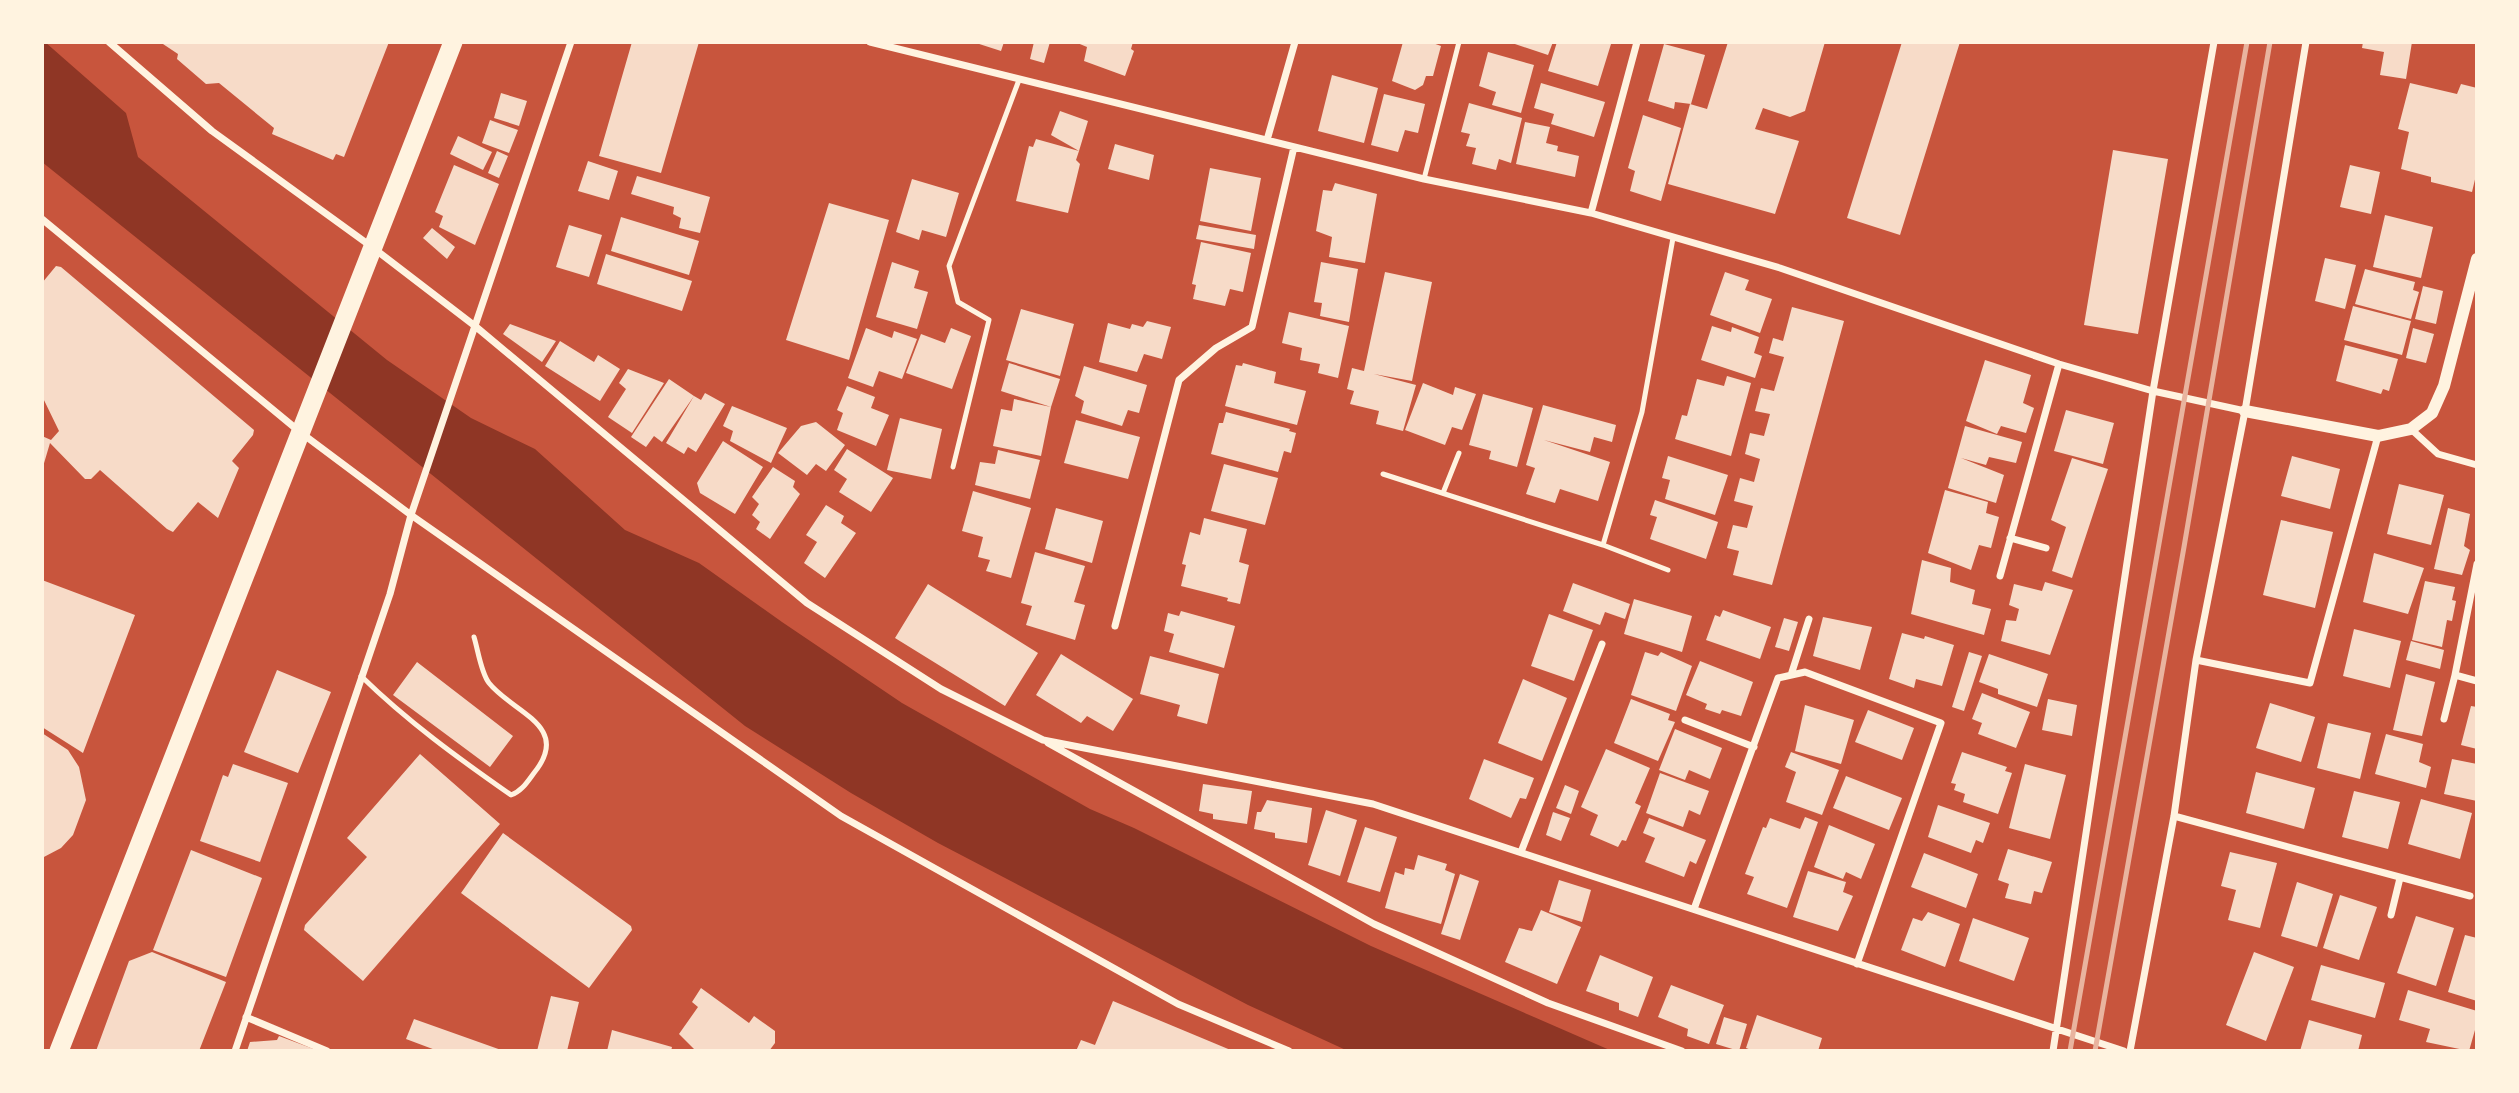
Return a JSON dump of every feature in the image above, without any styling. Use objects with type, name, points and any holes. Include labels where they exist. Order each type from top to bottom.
[{"type":"highway","points":[[59,1051],[453,42]]},
{"type":"street","points":[[108,42],[212,131],[372,247],[475,326],[807,603],[941,689],[1043,740],[1374,924],[1548,1003],[1682,1051]]},
{"type":"street","points":[[235,1051],[390,593],[411,515],[571,42]]},
{"type":"street","points":[[870,42],[1424,179],[1591,213],[1780,268],[2059,364],[2153,391],[2378,436],[2411,429],[2432,413],[2444,386],[2477,259]]},
{"type":"street","points":[[1267,140],[1295,42]]},
{"type":"street","points":[[1591,213],[1637,42]]},
{"type":"street","points":[[2053,1051],[2153,391],[2214,42]]},
{"type":"street","points":[[2130,1051],[2174,816],[2196,660],[2245,411],[2306,42]]},
{"type":"street","points":[[1115,626],[1179,380],[1216,348],[1252,327],[1294,147]]},
{"type":"street","points":[[42,219],[300,432],[411,515],[841,816],[1178,1004],[1289,1051]]},
{"type":"street","points":[[2000,576],[2059,364]]},
{"type":"street","points":[[2411,429],[2438,454],[2477,465]]},
{"type":"street","points":[[2196,660],[2310,683],[2378,436]]},
{"type":"street","points":[[2010,538],[2046,548]]},
{"type":"street","points":[[2444,719],[2477,564]]},
{"type":"street","points":[[1791,676],[1809,619]]},
{"type":"street","points":[[1521,852],[1602,644]]},
{"type":"street","points":[[1694,909],[1778,678],[1805,672],[1941,723],[1857,964]]},
{"type":"street","points":[[2455,675],[2477,681]]},
{"type":"street","points":[[1685,720],[1754,747]]},
{"type":"street","points":[[1043,740],[1373,804],[2124,1051]]},
{"type":"street","points":[[2174,816],[2470,897]]},
{"type":"street","points":[[2392,915],[2400,878]]},
{"type":"street","points":[[246,1017],[327,1051]]},
{"type":"lane","points":[[1424,179],[1459,42]]},
{"type":"lane","points":[[953,467],[989,320],[958,302],[949,266],[1019,80]]},
{"type":"lane","points":[[1603,544],[1642,412],[1673,238]]},
{"type":"lane","points":[[1443,494],[1459,453]]},
{"type":"lane","points":[[1383,474],[1603,544],[1668,570]]},
{"type":"lane","points":[[361,676],[392,706],[441,746],[511,795],[519,792],[544,758],[548,743],[544,730],[488,682],[474,637]]},
{"type":"shaded area","points":[[42,42],[126,113],[138,157],[387,360],[471,418],[535,449],[625,530],[699,563],[902,703],[1090,809],[1134,828],[1371,946],[1612,1051],[1348,1051],[1248,1005],[938,843],[851,793],[745,726],[42,162]]},
{"type":"building","points":[[160,42],[389,42],[344,157],[336,154],[333,160],[272,134],[274,128],[219,83],[206,84],[177,59],[178,54]]},
{"type":"building","points":[[632,42],[699,42],[661,173],[599,156]]},
{"type":"building","points":[[973,42],[1004,42],[1001,51]]},
{"type":"building","points":[[1034,42],[1050,42],[1044,63],[1030,59]]},
{"type":"building","points":[[1075,42],[1133,42],[1131,49],[1134,51],[1125,76],[1084,61],[1087,47]]},
{"type":"building","points":[[1403,42],[1430,42],[1441,46],[1433,76],[1426,76],[1423,85],[1415,90],[1392,81]]},
{"type":"building","points":[[1509,42],[1553,42],[1548,55]]},
{"type":"building","points":[[1557,42],[1611,44],[1598,86],[1548,71]]},
{"type":"building","points":[[1728,42],[1825,42],[1805,111],[1790,117],[1763,108],[1755,129],[1799,141],[1775,214],[1668,184],[1690,104],[1707,109]]},
{"type":"building","points":[[1902,42],[1960,42],[1900,235],[1847,218]]},
{"type":"building","points":[[2363,42],[2412,42],[2406,79],[2380,75],[2384,52],[2362,48]]},
{"type":"building","points":[[1664,44],[1705,55],[1691,104],[1675,102],[1674,109],[1648,101]]},
{"type":"building","points":[[1488,52],[1534,65],[1521,113],[1492,105],[1496,92],[1479,86]]},
{"type":"building","points":[[1332,75],[1378,88],[1364,143],[1318,131]]},
{"type":"building","points":[[1541,83],[1605,102],[1594,137],[1551,124],[1554,114],[1534,108]]},
{"type":"building","points":[[2410,83],[2457,94],[2461,84],[2477,88],[2477,171],[2472,192],[2431,182],[2431,177],[2401,169],[2409,132],[2398,129]]},
{"type":"building","points":[[501,93],[527,101],[519,126],[494,118]]},
{"type":"building","points":[[1384,94],[1425,104],[1418,133],[1405,130],[1398,152],[1371,145]]},
{"type":"building","points":[[1469,103],[1522,118],[1511,163],[1499,159],[1496,170],[1472,164],[1476,148],[1466,146],[1470,134],[1461,132]]},
{"type":"building","points":[[1060,111],[1088,121],[1079,151],[1051,135]]},
{"type":"building","points":[[1643,115],[1681,128],[1661,201],[1630,191],[1635,171],[1628,168]]},
{"type":"building","points":[[490,120],[518,130],[509,153],[482,143]]},
{"type":"building","points":[[1525,122],[1550,127],[1546,143],[1558,146],[1557,151],[1579,156],[1575,177],[1516,164]]},
{"type":"building","points":[[458,136],[492,152],[483,170],[450,154]]},
{"type":"building","points":[[1036,139],[1079,151],[1076,160],[1080,164],[1068,213],[1016,201],[1029,146],[1033,147]]},
{"type":"building","points":[[1115,144],[1154,155],[1149,180],[1108,169]]},
{"type":"building","points":[[2113,150],[2168,159],[2138,334],[2084,325]]},
{"type":"building","points":[[497,151],[508,156],[499,178],[488,173]]},
{"type":"building","points":[[588,161],[618,171],[609,200],[578,191]]},
{"type":"building","points":[[454,165],[499,184],[475,245],[439,227],[443,216],[435,212]]},
{"type":"building","points":[[2350,165],[2380,172],[2371,214],[2340,207]]},
{"type":"building","points":[[1210,168],[1261,178],[1251,231],[1200,221]]},
{"type":"building","points":[[637,176],[710,197],[700,233],[679,228],[681,218],[673,214],[674,207],[631,194]]},
{"type":"building","points":[[912,179],[959,193],[946,237],[922,230],[919,240],[896,232]]},
{"type":"building","points":[[1335,183],[1377,194],[1365,263],[1329,257],[1332,237],[1316,231],[1323,190],[1332,191]]},
{"type":"building","points":[[829,203],[889,220],[849,360],[786,340]]},
{"type":"building","points":[[2385,215],[2433,227],[2421,278],[2373,267]]},
{"type":"building","points":[[621,217],[699,241],[689,275],[611,251]]},
{"type":"building","points":[[569,225],[602,235],[589,277],[556,267]]},
{"type":"building","points":[[1199,225],[1256,235],[1254,249],[1196,239]]},
{"type":"building","points":[[432,228],[455,247],[447,259],[423,238]]},
{"type":"building","points":[[1201,242],[1251,253],[1243,292],[1230,289],[1225,306],[1193,299],[1196,285],[1192,284]]},
{"type":"building","points":[[606,254],[692,281],[682,311],[597,284]]},
{"type":"building","points":[[2325,258],[2356,265],[2345,309],[2315,301]]},
{"type":"building","points":[[892,262],[919,271],[914,288],[928,292],[917,329],[876,317]]},
{"type":"building","points":[[1321,262],[1358,269],[1349,322],[1320,316],[1322,303],[1314,302]]},
{"type":"building","points":[[56,266],[61,267],[254,430],[232,461],[239,468],[218,518],[198,502],[173,532],[100,470],[91,479],[85,479],[50,443],[42,470],[42,436],[51,440],[59,431],[42,396],[42,283]]},
{"type":"building","points":[[2365,269],[2415,282],[2413,290],[2419,292],[2411,319],[2355,304]]},
{"type":"building","points":[[1385,272],[1432,282],[1412,381],[1374,374],[1416,385],[1403,431],[1376,424],[1379,411],[1350,404],[1354,391],[1347,389],[1352,368],[1364,371]]},
{"type":"building","points":[[1725,272],[1749,280],[1745,290],[1772,299],[1760,333],[1710,315]]},
{"type":"building","points":[[2423,286],[2443,291],[2436,324],[2415,319]]},
{"type":"building","points":[[2353,306],[2411,321],[2402,355],[2344,340]]},
{"type":"building","points":[[1792,307],[1844,321],[1772,585],[1733,575],[1739,551],[1727,548],[1733,525],[1747,528],[1753,506],[1734,501],[1740,478],[1754,482],[1760,459],[1745,454],[1750,433],[1764,436],[1770,414],[1755,411],[1761,388],[1774,391],[1784,357],[1769,353],[1773,338],[1783,341]]},
{"type":"building","points":[[1021,309],[1074,324],[1060,376],[1006,360]]},
{"type":"building","points":[[1289,312],[1349,326],[1338,378],[1318,373],[1320,364],[1300,360],[1302,348],[1282,343]]},
{"type":"building","points":[[1147,321],[1171,327],[1162,359],[1144,354],[1137,372],[1099,362],[1108,323],[1130,329],[1132,324],[1143,327]]},
{"type":"building","points":[[510,324],[556,341],[542,362],[503,334]]},
{"type":"building","points":[[1712,326],[1731,332],[1732,327],[1759,337],[1754,353],[1762,356],[1755,378],[1701,360]]},
{"type":"building","points":[[866,328],[892,338],[894,331],[917,339],[902,379],[879,371],[873,387],[848,378]]},
{"type":"building","points":[[951,328],[971,336],[952,389],[906,373],[921,334],[945,343]]},
{"type":"building","points":[[2413,328],[2434,334],[2426,363],[2406,358]]},
{"type":"building","points":[[560,341],[594,362],[598,355],[620,369],[600,401],[545,366]]},
{"type":"building","points":[[2345,345],[2398,359],[2389,391],[2383,389],[2381,394],[2336,381]]},
{"type":"building","points":[[1985,360],[2031,375],[2023,403],[2034,408],[2026,433],[2001,426],[1997,434],[1966,421]]},
{"type":"building","points":[[1009,363],[1060,379],[1051,407],[1001,391]]},
{"type":"building","points":[[1243,363],[1276,372],[1274,383],[1306,391],[1297,425],[1225,406],[1236,365],[1242,366]]},
{"type":"building","points":[[1084,366],[1147,385],[1139,413],[1128,410],[1122,426],[1081,413],[1084,401],[1075,396]]},
{"type":"building","points":[[628,369],[664,383],[632,433],[608,417],[626,389],[619,383]]},
{"type":"building","points":[[1727,376],[1751,383],[1731,456],[1675,439],[1682,415],[1687,416],[1697,379],[1724,386]]},
{"type":"building","points":[[669,379],[694,396],[662,442],[654,436],[646,447],[631,437]]},
{"type":"building","points":[[1423,383],[1453,395],[1455,387],[1476,394],[1462,430],[1452,427],[1445,445],[1405,430]]},
{"type":"building","points":[[847,386],[875,397],[871,408],[889,415],[876,446],[837,430],[843,413],[837,410]]},
{"type":"building","points":[[705,393],[725,404],[696,452],[688,447],[684,454],[666,443],[694,396],[701,400]]},
{"type":"building","points":[[1483,394],[1533,408],[1517,467],[1489,459],[1491,451],[1469,445]]},
{"type":"building","points":[[1014,399],[1051,407],[1041,456],[993,446],[1001,409],[1012,411]]},
{"type":"building","points":[[1543,405],[1616,425],[1612,442],[1594,437],[1590,452],[1544,440],[1610,462],[1598,501],[1560,489],[1555,503],[1526,494],[1535,468],[1526,465]]},
{"type":"building","points":[[732,406],[787,428],[771,463],[730,441],[733,431],[723,426]]},
{"type":"building","points":[[2066,410],[2114,423],[2103,464],[2054,451]]},
{"type":"building","points":[[1226,412],[1290,429],[1289,431],[1296,433],[1291,453],[1284,451],[1278,472],[1211,454],[1219,423],[1223,423]]},
{"type":"building","points":[[900,418],[942,429],[931,479],[887,470]]},
{"type":"building","points":[[1076,420],[1140,437],[1128,479],[1064,463]]},
{"type":"building","points":[[816,422],[845,445],[826,471],[816,464],[807,475],[778,453],[801,426]]},
{"type":"building","points":[[1965,426],[2022,442],[2016,463],[1989,457],[1986,465],[1961,458],[2004,475],[1996,503],[1948,488]]},
{"type":"building","points":[[723,441],[763,467],[735,514],[700,493],[697,483]]},
{"type":"building","points":[[847,449],[893,478],[871,512],[839,492],[847,479],[834,470]]},
{"type":"building","points":[[998,450],[1040,460],[1030,499],[975,485],[980,462],[995,464]]},
{"type":"building","points":[[1668,456],[1728,475],[1715,515],[1665,499],[1670,480],[1662,478]]},
{"type":"building","points":[[2292,456],[2340,469],[2330,509],[2281,496]]},
{"type":"building","points":[[2072,458],[2108,469],[2072,578],[2052,571],[2066,527],[2051,520]]},
{"type":"building","points":[[1224,464],[1278,478],[1265,525],[1211,511]]},
{"type":"building","points":[[773,467],[795,481],[793,487],[800,494],[770,539],[756,529],[760,522],[752,515],[759,504],[752,497]]},
{"type":"building","points":[[2399,484],[2444,495],[2431,545],[2387,534]]},
{"type":"building","points":[[1945,490],[1988,502],[1986,513],[1999,517],[1991,548],[1979,545],[1971,570],[1928,553]]},
{"type":"building","points":[[973,491],[1031,508],[1011,578],[986,571],[990,560],[978,557],[983,537],[962,531]]},
{"type":"building","points":[[1655,500],[1718,522],[1706,559],[1650,539],[1657,517],[1650,515]]},
{"type":"building","points":[[826,505],[844,516],[841,523],[856,533],[825,578],[804,563],[817,542],[806,535]]},
{"type":"building","points":[[1056,508],[1103,521],[1092,563],[1045,549]]},
{"type":"building","points":[[2448,508],[2470,514],[2464,546],[2470,550],[2462,575],[2434,569]]},
{"type":"building","points":[[1204,518],[1247,529],[1239,562],[1249,565],[1240,604],[1227,601],[1228,598],[1181,586],[1186,565],[1182,564],[1190,532],[1200,535]]},
{"type":"building","points":[[2281,520],[2333,532],[2315,608],[2263,595]]},
{"type":"building","points":[[1035,552],[1085,566],[1074,602],[1085,605],[1075,640],[1026,625],[1032,606],[1021,603]]},
{"type":"building","points":[[2374,553],[2424,568],[2408,614],[2363,602]]},
{"type":"building","points":[[1922,560],[1951,568],[1950,582],[1975,590],[1972,604],[1991,609],[1984,635],[1911,614]]},
{"type":"building","points":[[42,580],[135,615],[83,753],[42,727]]},
{"type":"building","points":[[2425,581],[2455,587],[2452,600],[2456,601],[2452,621],[2447,620],[2442,647],[2412,640]]},
{"type":"building","points":[[2045,582],[2073,590],[2050,655],[2001,641],[2006,620],[2016,621],[2019,609],[2009,605],[2014,584],[2042,591]]},
{"type":"building","points":[[1573,583],[1630,604],[1625,619],[1605,612],[1600,625],[1563,611]]},
{"type":"building","points":[[928,584],[1038,653],[1005,706],[895,638]]},
{"type":"building","points":[[1634,599],[1692,616],[1682,652],[1624,634]]},
{"type":"building","points":[[1723,610],[1771,627],[1760,659],[1706,640],[1715,615],[1720,617]]},
{"type":"building","points":[[1181,611],[1235,626],[1224,668],[1169,652],[1174,634],[1164,631],[1168,613],[1179,616]]},
{"type":"building","points":[[1549,614],[1593,630],[1574,681],[1531,666]]},
{"type":"building","points":[[1823,617],[1872,627],[1860,670],[1813,656]]},
{"type":"building","points":[[1784,618],[1798,622],[1789,651],[1775,647]]},
{"type":"building","points":[[2354,629],[2401,641],[2390,688],[2343,676]]},
{"type":"building","points":[[1902,633],[1924,639],[1925,636],[1954,645],[1942,686],[1916,679],[1914,688],[1889,679]]},
{"type":"building","points":[[2411,641],[2444,650],[2440,669],[2406,660]]},
{"type":"building","points":[[1645,652],[1658,656],[1661,652],[1692,666],[1676,711],[1631,695]]},
{"type":"building","points":[[1969,652],[1982,656],[1964,711],[1952,707]]},
{"type":"building","points":[[1061,654],[1133,699],[1113,731],[1087,716],[1081,723],[1036,695]]},
{"type":"building","points":[[1989,654],[2048,674],[2037,707],[1998,694],[1998,689],[1979,682]]},
{"type":"building","points":[[1150,656],[1219,674],[1207,724],[1177,716],[1180,705],[1140,694]]},
{"type":"building","points":[[1700,661],[1753,682],[1741,716],[1722,710],[1720,714],[1705,709],[1707,704],[1686,695]]},
{"type":"building","points":[[417,662],[513,736],[490,767],[393,695]]},
{"type":"building","points":[[277,670],[331,692],[298,773],[244,752]]},
{"type":"building","points":[[2406,674],[2435,682],[2422,736],[2393,730]]},
{"type":"building","points":[[1523,679],[1567,698],[1542,761],[1498,743]]},
{"type":"building","points":[[1982,693],[2030,712],[2016,748],[1978,734],[1982,723],[1972,719]]},
{"type":"building","points":[[1631,699],[1670,714],[1668,720],[1675,722],[1658,761],[1614,743]]},
{"type":"building","points":[[2048,699],[2077,705],[2072,736],[2042,730]]},
{"type":"building","points":[[2270,703],[2315,717],[2301,762],[2256,748]]},
{"type":"building","points":[[1805,705],[1854,720],[1841,764],[1795,751]]},
{"type":"building","points":[[2471,706],[2477,707],[2477,749],[2461,745]]},
{"type":"building","points":[[1868,710],[1914,728],[1902,760],[1855,742]]},
{"type":"building","points":[[2328,723],[2371,733],[2360,779],[2317,768]]},
{"type":"building","points":[[1675,729],[1722,748],[1710,779],[1689,770],[1685,780],[1659,770]]},
{"type":"building","points":[[42,733],[68,750],[79,767],[86,800],[73,835],[61,848],[42,858]]},
{"type":"building","points":[[2386,734],[2423,744],[2419,762],[2431,767],[2426,788],[2375,774]]},
{"type":"building","points":[[1606,749],[1650,768],[1635,803],[1641,806],[1626,841],[1622,840],[1618,847],[1590,835],[1598,815],[1581,807]]},
{"type":"building","points":[[1791,752],[1839,770],[1822,815],[1786,802],[1796,772],[1785,767]]},
{"type":"building","points":[[1962,752],[2007,767],[2005,771],[2012,773],[1998,814],[1963,802],[1965,794],[1954,790],[1956,784],[1951,783]]},
{"type":"building","points":[[420,754],[500,824],[363,981],[304,930],[305,925],[367,857],[347,838]]},
{"type":"building","points":[[1484,759],[1534,778],[1526,799],[1520,798],[1511,818],[1469,799]]},
{"type":"building","points":[[2452,759],[2477,764],[2477,801],[2444,794]]},
{"type":"building","points":[[233,764],[288,783],[260,862],[200,841],[223,775],[228,777]]},
{"type":"building","points":[[2025,764],[2066,775],[2050,839],[2009,828]]},
{"type":"building","points":[[2256,772],[2315,788],[2304,829],[2246,813]]},
{"type":"building","points":[[1660,773],[1709,791],[1700,815],[1689,810],[1683,827],[1646,813]]},
{"type":"building","points":[[1846,776],[1902,798],[1889,830],[1833,808]]},
{"type":"building","points":[[1203,784],[1252,791],[1247,824],[1213,819],[1213,814],[1199,811]]},
{"type":"building","points":[[1565,785],[1579,791],[1571,814],[1556,808]]},
{"type":"building","points":[[2354,791],[2400,802],[2388,849],[2342,837]]},
{"type":"building","points":[[2421,799],[2472,813],[2460,859],[2408,844]]},
{"type":"building","points":[[1267,800],[1312,808],[1307,843],[1275,838],[1275,833],[1254,829],[1257,812],[1261,812]]},
{"type":"building","points":[[1938,805],[1990,823],[1983,843],[1976,840],[1971,853],[1928,837]]},
{"type":"building","points":[[1326,810],[1357,820],[1340,876],[1308,865]]},
{"type":"building","points":[[1553,812],[1570,818],[1561,841],[1546,835]]},
{"type":"building","points":[[1805,817],[1818,822],[1787,908],[1747,894],[1754,877],[1745,874],[1763,827],[1766,828],[1770,818],[1800,829]]},
{"type":"building","points":[[1649,818],[1706,840],[1696,864],[1690,861],[1684,877],[1645,862],[1655,838],[1643,833]]},
{"type":"building","points":[[1829,825],[1875,844],[1861,879],[1846,872],[1843,879],[1814,867]]},
{"type":"building","points":[[1365,827],[1397,837],[1380,892],[1347,882]]},
{"type":"building","points":[[503,833],[631,926],[632,930],[589,988],[461,893]]},
{"type":"building","points":[[2008,849],[2052,862],[2042,893],[2034,891],[2031,904],[2005,898],[2009,884],[1998,880]]},
{"type":"building","points":[[191,850],[262,878],[226,977],[153,950]]},
{"type":"building","points":[[2230,852],[2277,863],[2260,928],[2228,920],[2236,890],[2221,886]]},
{"type":"building","points":[[1924,853],[1978,874],[1966,908],[1911,887]]},
{"type":"building","points":[[1418,855],[1447,864],[1445,870],[1455,874],[1441,924],[1385,908],[1395,872],[1404,875],[1405,868],[1414,870]]},
{"type":"building","points":[[1808,871],[1846,882],[1843,892],[1853,896],[1838,931],[1793,917]]},
{"type":"building","points":[[1460,874],[1479,881],[1460,940],[1441,934]]},
{"type":"building","points":[[1559,880],[1591,890],[1582,922],[1549,912]]},
{"type":"building","points":[[2297,882],[2333,894],[2317,947],[2281,936]]},
{"type":"building","points":[[2340,895],[2377,907],[2359,960],[2323,948]]},
{"type":"building","points":[[1541,910],[1581,927],[1557,984],[1505,962],[1519,928],[1532,931]]},
{"type":"building","points":[[1928,912],[1960,924],[1945,967],[1901,950],[1913,918],[1922,921]]},
{"type":"building","points":[[2416,916],[2454,928],[2436,986],[2397,973]]},
{"type":"building","points":[[1973,918],[2029,938],[2014,981],[1959,961]]},
{"type":"building","points":[[2465,935],[2477,938],[2477,1001],[2448,992]]},
{"type":"building","points":[[152,952],[226,982],[199,1051],[96,1051],[129,961]]},
{"type":"building","points":[[2254,952],[2294,967],[2266,1041],[2226,1025]]},
{"type":"building","points":[[1600,955],[1653,977],[1638,1017],[1619,1010],[1619,1003],[1586,991]]},
{"type":"building","points":[[2321,965],[2385,983],[2375,1018],[2311,1000]]},
{"type":"building","points":[[1671,985],[1724,1005],[1709,1044],[1687,1036],[1688,1029],[1658,1017]]},
{"type":"building","points":[[701,988],[749,1023],[754,1016],[775,1031],[775,1043],[769,1051],[696,1051],[679,1034],[698,1007],[692,1002]]},
{"type":"building","points":[[2408,990],[2477,1011],[2477,1023],[2469,1051],[2426,1042],[2430,1029],[2399,1020]]},
{"type":"building","points":[[551,996],[579,1002],[567,1051],[537,1051]]},
{"type":"building","points":[[1113,1001],[1233,1051],[1076,1051],[1081,1040],[1095,1045]]},
{"type":"building","points":[[1757,1015],[1822,1038],[1818,1051],[1754,1051],[1746,1048]]},
{"type":"building","points":[[1724,1017],[1747,1024],[1739,1051],[1716,1044]]},
{"type":"building","points":[[414,1019],[504,1051],[438,1051],[406,1039]]},
{"type":"building","points":[[2309,1020],[2362,1035],[2358,1051],[2300,1051]]},
{"type":"building","points":[[612,1030],[672,1047],[671,1051],[607,1051]]},
{"type":"building","points":[[279,1036],[319,1051],[247,1051],[250,1042],[277,1040]]},
{"type":"railway","points":[[2070,1051],[2247,42]]},
{"type":"railway","points":[[2095,1051],[2270,42]]}]
